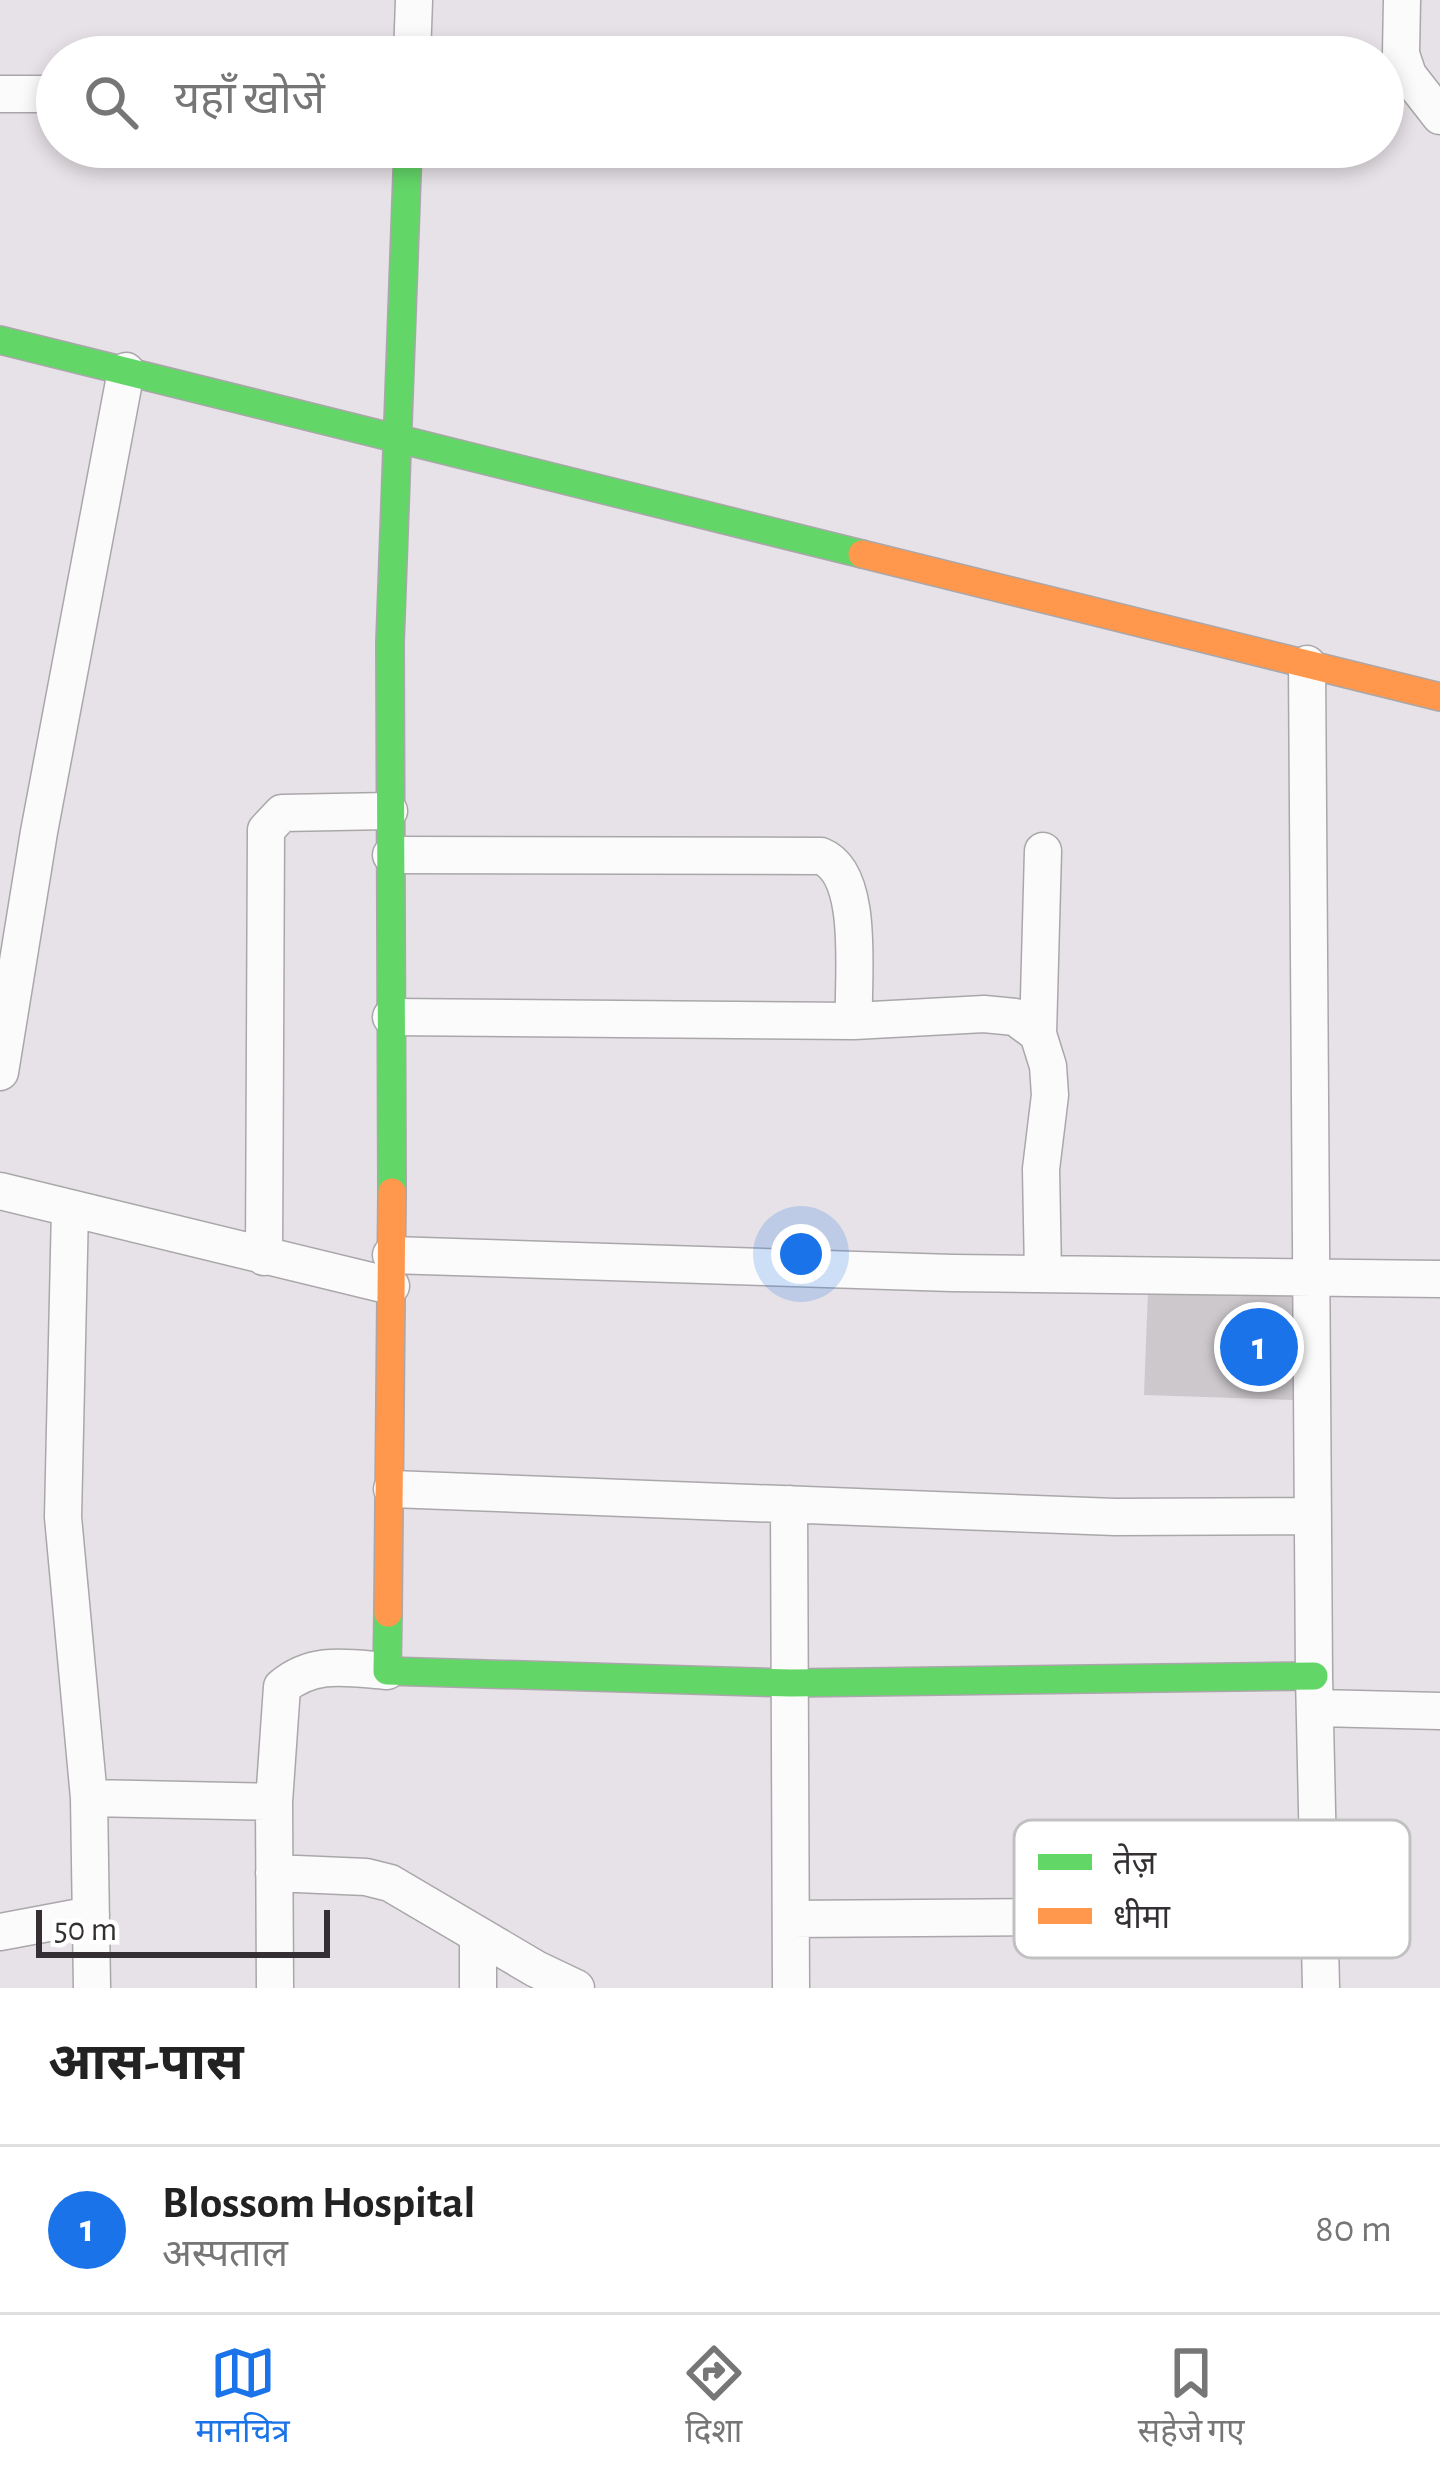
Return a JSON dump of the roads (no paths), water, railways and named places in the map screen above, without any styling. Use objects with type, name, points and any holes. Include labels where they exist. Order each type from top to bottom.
[{"type":"street","points":[[413,36],[414,0]]},
{"type":"street","points":[[1401,36],[1402,0]]},
{"type":"street","points":[[1404,63],[1440,116]]},
{"type":"street","points":[[0,94],[36,94]]},
{"type":"street","points":[[387,1671],[392,1489],[389,811],[395,438],[407,168]]},
{"type":"street","points":[[0,340],[1440,697]]},
{"type":"street","points":[[0,1072],[39,832],[126,371]]},
{"type":"street","points":[[1307,664],[1318,1820]]},
{"type":"street","points":[[264,1258],[266,830],[282,813],[389,811]]},
{"type":"street","points":[[1043,851],[1038,1034],[1048,1066],[1050,1095],[1041,1169],[1043,1273]]},
{"type":"street","points":[[391,855],[821,856],[834,862],[848,886],[854,1021]]},
{"type":"street","points":[[391,1017],[854,1021],[984,1014],[1015,1017],[1038,1034]]},
{"type":"street","points":[[0,1192],[264,1258],[391,1270],[642,1265],[1440,1279]]},
{"type":"street","points":[[70,1210],[63,1517],[89,1798],[92,1988]]},
{"type":"street","points":[[392,1489],[1115,1516],[1313,1516]]},
{"type":"street","points":[[789,1504],[791,1988]]},
{"type":"street","points":[[275,1988],[274,1802],[282,1687],[301,1671],[327,1666],[791,1683],[1316,1692],[1440,1711]]},
{"type":"street","points":[[89,1798],[274,1802]]},
{"type":"street","points":[[274,1873],[379,1879],[576,1988]]},
{"type":"street","points":[[0,1932],[91,1915]]},
{"type":"street","points":[[791,1919],[1014,1917]]},
{"type":"street","points":[[478,1935],[478,1988]]},
{"type":"street","points":[[1320,1958],[1321,1988]]},
{"type":"place","name":"Blossom Hospital","points":[[1259,1347]]}]
